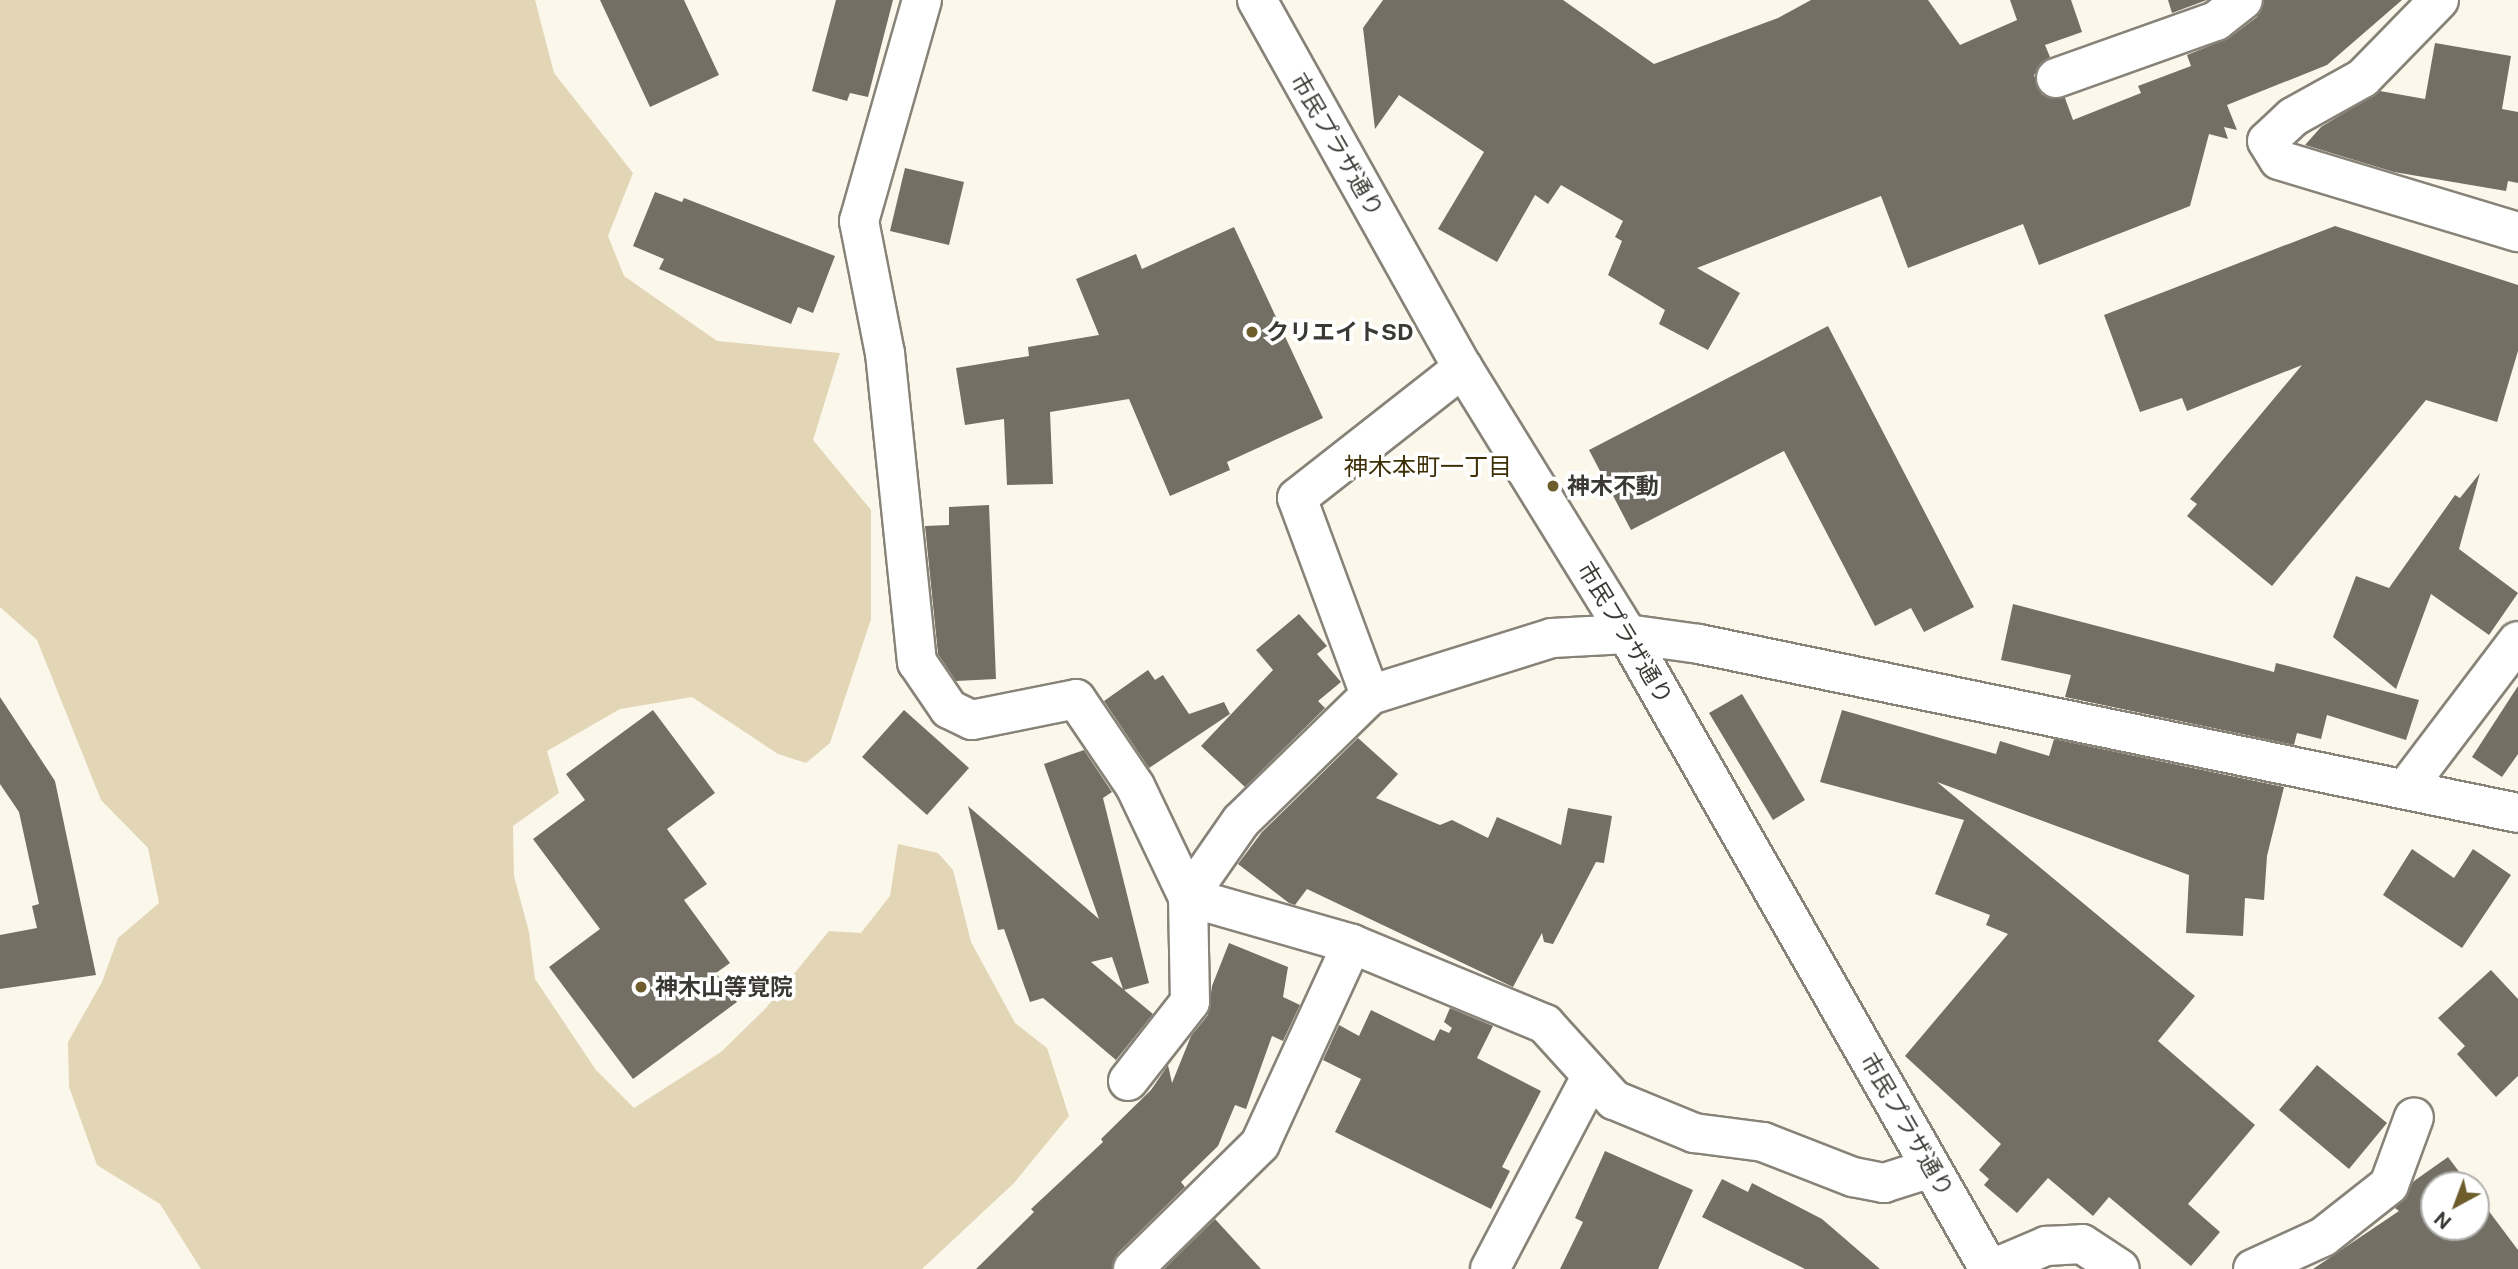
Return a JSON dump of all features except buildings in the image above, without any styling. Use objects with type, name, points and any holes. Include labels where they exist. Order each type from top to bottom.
[{"type":"street","points":[[922,0],[859,221],[885,353],[917,663],[949,709],[972,720],[1076,699],[1135,786],[1188,897],[1190,1002],[1128,1081]]},
{"type":"street","name":"市民プラザ通り","points":[[1257,0],[1463,368],[1627,634],[1991,1269]]},
{"type":"street","points":[[2056,78],[2216,21],[2243,0]]},
{"type":"street","points":[[2439,0],[2363,78],[2293,117],[2267,141],[2279,160],[2518,233]]},
{"type":"street","points":[[1370,695],[1297,498],[1463,368]]},
{"type":"street","points":[[1188,897],[1241,821],[1370,695],[1552,638],[1627,634],[1713,646],[2407,787],[2518,813]]},
{"type":"street","points":[[2407,787],[2518,641]]},
{"type":"street","points":[[1188,897],[1352,944],[1545,1024],[1614,1101],[1694,1133],[1763,1142],[1853,1177],[1884,1182],[1931,1168]]},
{"type":"street","points":[[1135,1268],[1260,1144],[1352,944]]},
{"type":"street","points":[[1490,1269],[1591,1077]]},
{"type":"street","points":[[2253,1269],[2323,1237],[2389,1185],[2414,1117]]},
{"type":"street","points":[[1991,1269],[2046,1246],[2082,1244],[2120,1269]]},
{"type":"shaded area","points":[[0,0],[535,0],[554,73],[633,173],[608,236],[624,276],[717,341],[840,353],[813,440],[871,510],[871,619],[830,743],[806,763],[778,754],[692,697],[620,709],[547,751],[559,793],[513,826],[514,876],[529,932],[535,979],[596,1070],[634,1108],[721,1052],[766,1008],[829,931],[861,933],[890,896],[898,844],[938,853],[953,870],[971,942],[1015,1023],[1047,1048],[1069,1116],[1014,1183],[922,1269],[201,1269],[160,1204],[97,1165],[69,1087],[68,1042],[102,982],[118,938],[159,903],[148,848],[101,800],[37,640],[0,607]]},
{"type":"place","name":"クリエイトSD","points":[[1252,332]]},
{"type":"place","name":"神木不動","points":[[1553,486]]},
{"type":"place","name":"神木山等覚院","points":[[641,987]]},
{"type":"district","name":"神木本町一丁目","points":[[1428,467]]}]
